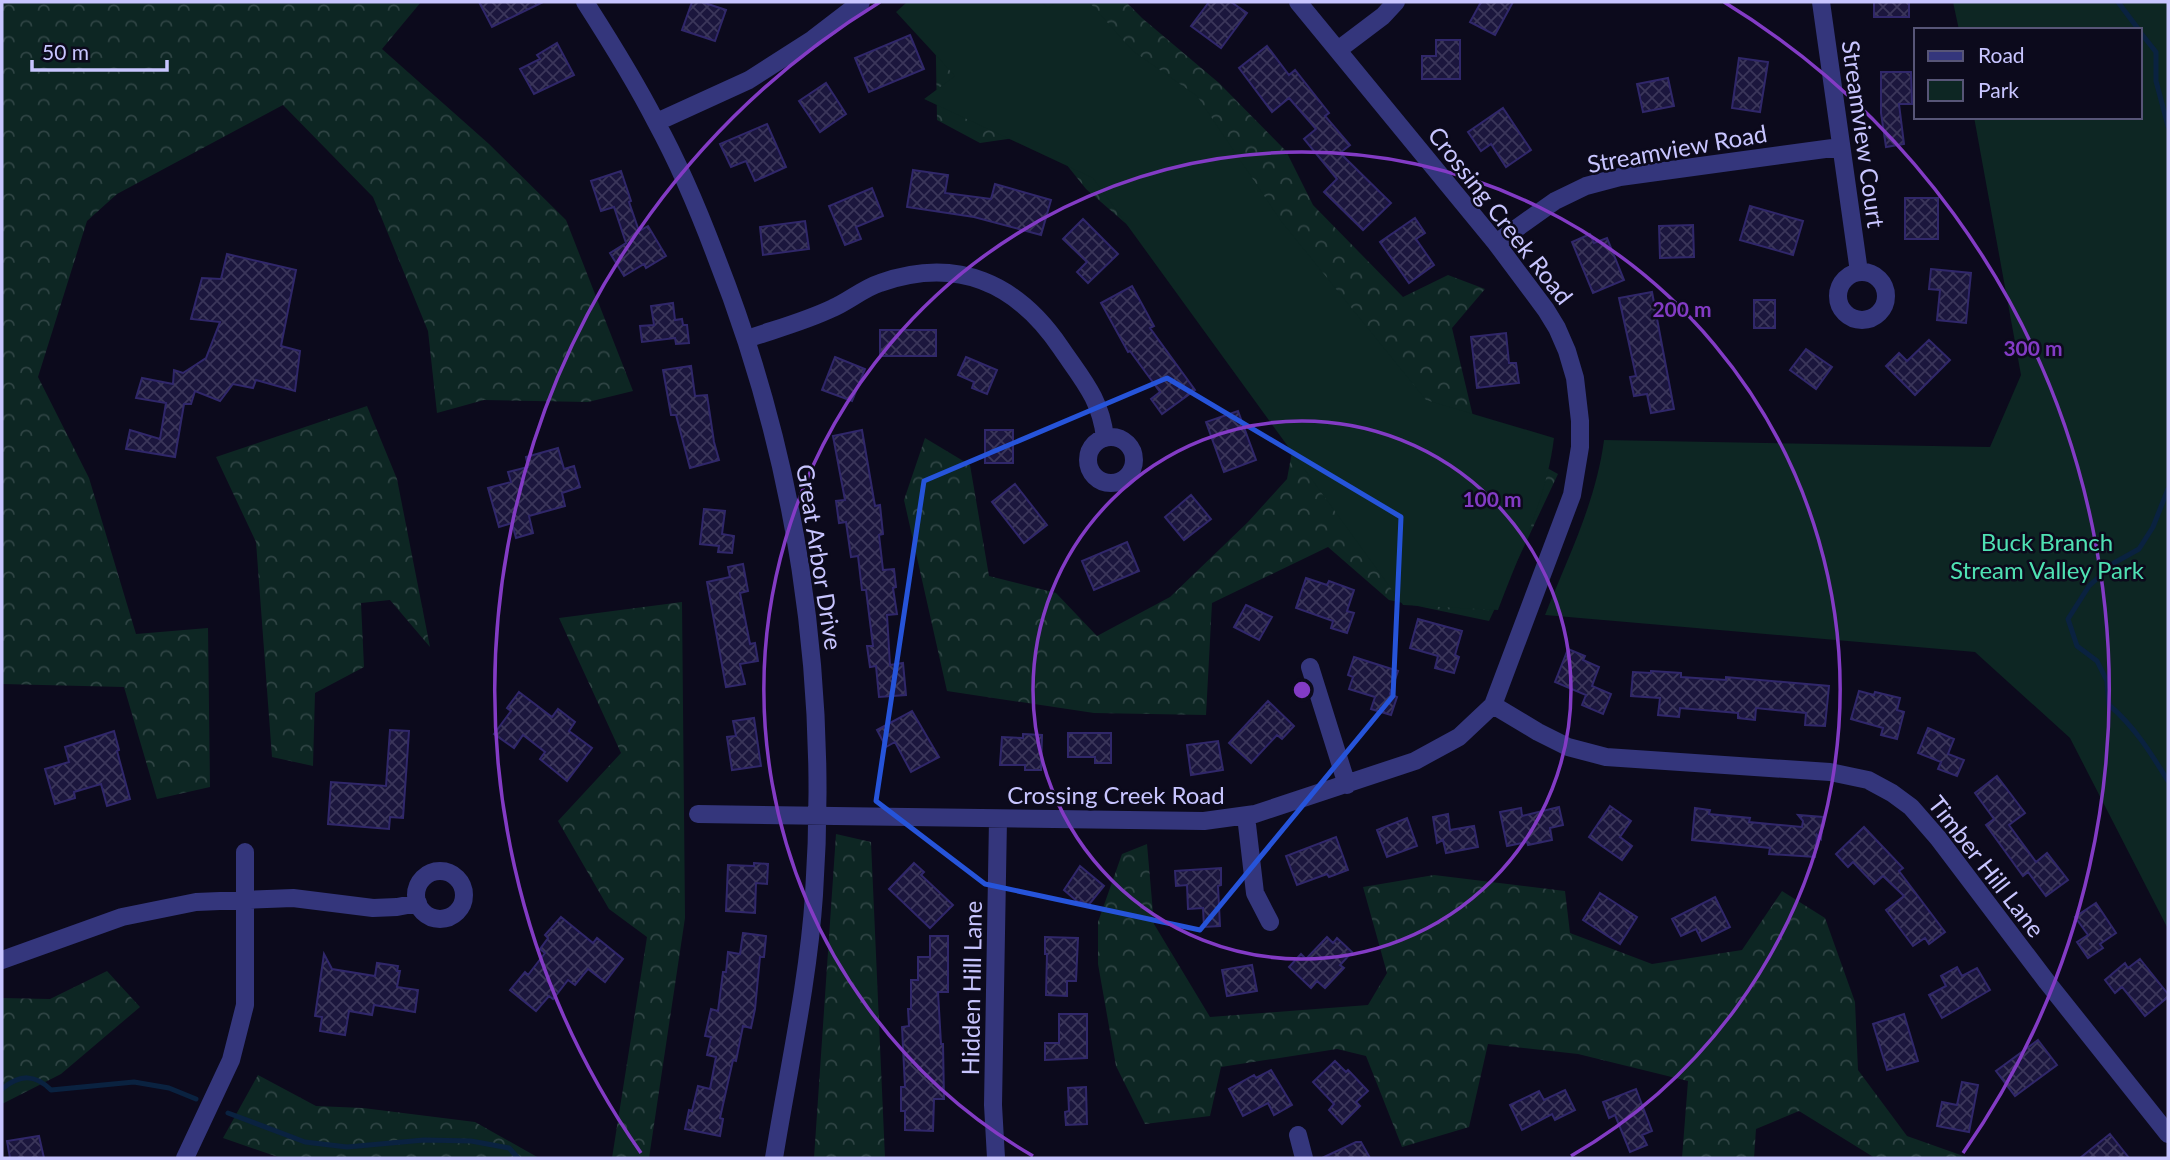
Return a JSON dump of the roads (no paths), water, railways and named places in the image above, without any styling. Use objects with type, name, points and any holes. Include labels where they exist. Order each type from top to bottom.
[{"type":"street","name":"Great Arbor Drive","points":[[585,2],[657,122],[700,214],[747,339],[780,457],[804,591],[816,720],[818,816],[810,946],[774,1158]]},
{"type":"street","points":[[657,122],[749,80],[813,39],[861,2]]},
{"type":"street","name":"Crossing Creek Road","points":[[698,814],[1204,821],[1246,816],[1415,761],[1459,737],[1493,705],[1572,495],[1580,434],[1574,378],[1567,351],[1546,310],[1496,243],[1298,2]]},
{"type":"street","points":[[1338,50],[1396,2]]},
{"type":"street","name":"Streamview Court","points":[[1821,2],[1859,272]]},
{"type":"street","name":"Streamview Road","points":[[1496,243],[1555,201],[1586,186],[1620,177],[1840,147]]},
{"type":"street","points":[[747,339],[833,308],[878,283],[915,273],[946,272],[976,279],[1002,290],[1026,306],[1044,324],[1095,398],[1103,418],[1105,438]]},
{"type":"street","points":[[1310,667],[1347,785]]},
{"type":"street","name":"Timber Hill Lane","points":[[1493,705],[1568,747],[1606,757],[1829,772],[1868,780],[1892,793],[1911,807],[1938,838],[2168,1135]]},
{"type":"street","points":[[1246,816],[1255,893],[1270,922]]},
{"type":"street","name":"Hidden Hill Lane","points":[[996,1158],[993,1105],[998,819]]},
{"type":"street","points":[[185,1158],[231,1060],[245,1005],[245,852]]},
{"type":"street","points":[[2,960],[122,916],[197,902],[293,898],[373,908],[418,903]]},
{"type":"street","points":[[1298,1135],[1304,1158]]},
{"type":"waterway","points":[[2118,2],[2138,28]]},
{"type":"waterway","points":[[2142,34],[2156,52],[2156,81],[2168,126]]},
{"type":"waterway","points":[[2168,489],[2153,527],[2139,549],[2114,563],[2089,586],[2068,619],[2077,646],[2097,661],[2107,681],[2109,705],[2134,731],[2168,781]]},
{"type":"waterway","points":[[2,1089],[27,1078],[39,1081],[51,1090],[134,1082],[169,1088],[196,1099]]},
{"type":"waterway","points":[[228,1113],[305,1142],[347,1147],[424,1140],[471,1141],[509,1148],[518,1158]]},
{"type":"park label","name":"Buck Branch Stream Valley Park","points":[[2047,555]]}]
